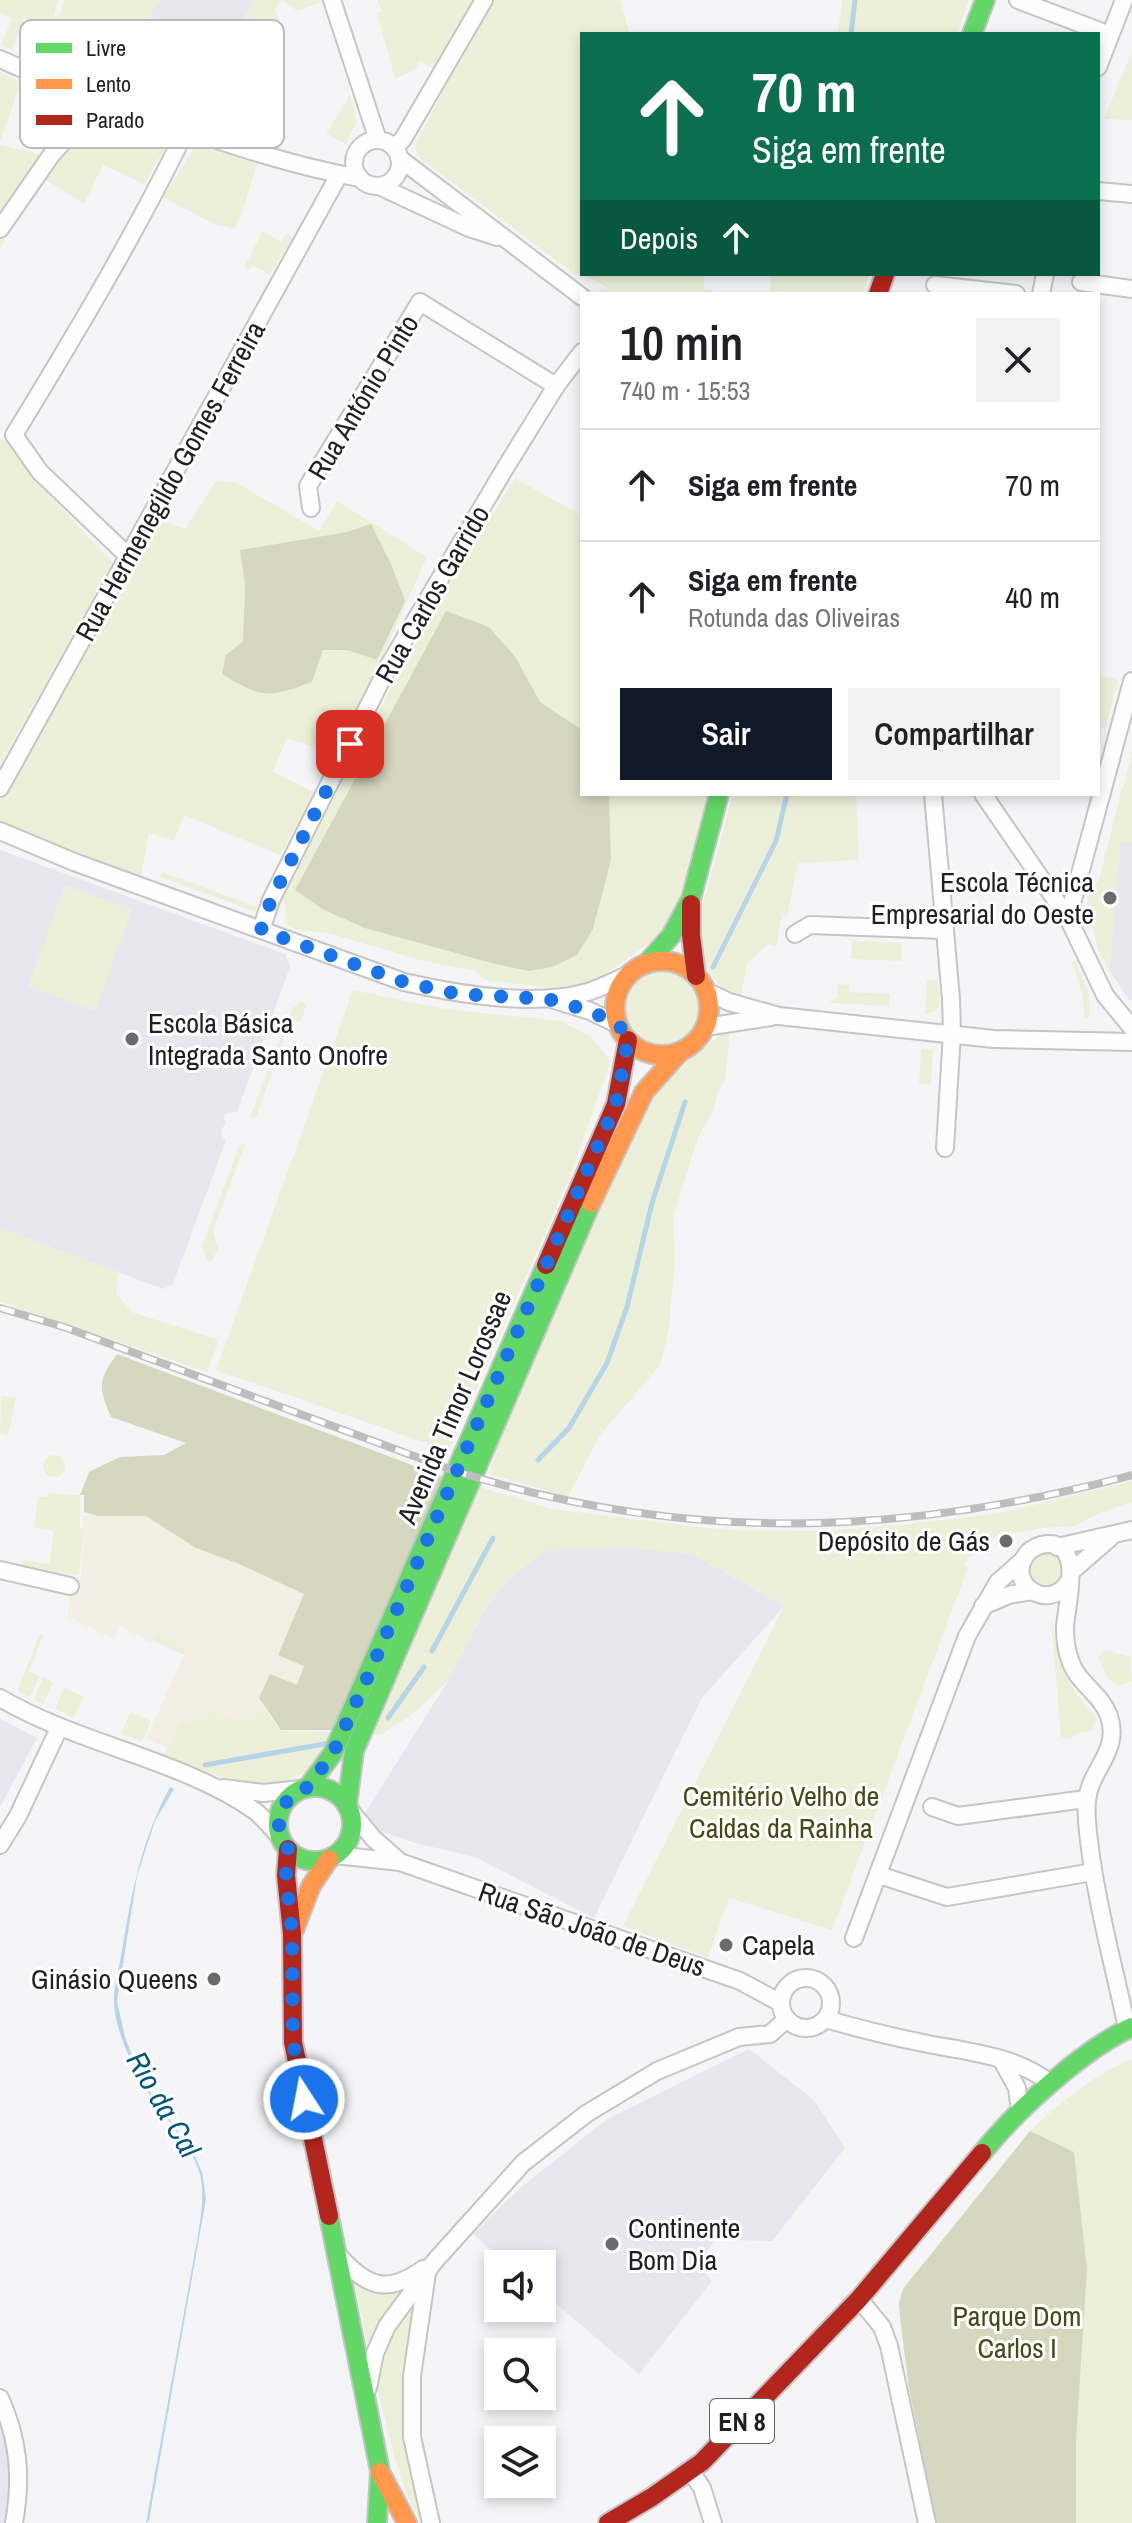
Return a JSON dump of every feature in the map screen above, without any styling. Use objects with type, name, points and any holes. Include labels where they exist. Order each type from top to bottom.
[{"type":"main road","points":[[958,32],[969,0]]},
{"type":"main road","points":[[973,32],[985,0]]},
{"type":"main road","points":[[691,899],[691,935],[709,1009],[705,1027],[695,1042],[680,1052],[661,1055],[647,1052],[623,1032],[617,997],[638,969],[671,936],[691,899],[718,796]]},
{"type":"main road","points":[[638,969],[673,962],[701,983]]},
{"type":"main road","name":"Avenida Timor Lorossae","points":[[305,1788],[333,1753],[352,1712],[616,1104],[623,1032]]},
{"type":"main road","name":"Avenida Timor Lorossae","points":[[349,1808],[354,1751],[596,1190],[644,1092],[680,1052]]},
{"type":"main road","points":[[292,1934],[311,1886],[349,1839],[352,1825],[349,1808],[342,1798],[330,1790],[305,1788],[289,1797],[281,1809],[278,1823],[284,1843],[292,1934],[293,2042],[321,2185],[339,2256],[380,2471],[377,2523]]},
{"type":"main road","points":[[284,1843],[307,1860],[332,1857]]},
{"type":"main road","name":"EN 8","points":[[608,2523],[691,2471],[859,2299],[954,2184],[1020,2111],[1096,2051],[1130,2032]]},
{"type":"main road","points":[[380,2471],[407,2523]]},
{"type":"street","points":[[332,0],[378,140],[580,295]]},
{"type":"street","points":[[379,186],[395,177],[399,168],[397,153],[403,139],[484,0]]},
{"type":"street","points":[[1018,0],[1110,35]]},
{"type":"street","points":[[1100,62],[1124,0]]},
{"type":"street","points":[[0,59],[20,67]]},
{"type":"street","points":[[378,140],[367,141],[356,153],[354,169],[368,185],[379,186],[469,228],[513,243]]},
{"type":"street","points":[[0,229],[57,148]]},
{"type":"street","points":[[128,556],[40,472],[14,435],[85,318],[158,189],[177,148]]},
{"type":"street","points":[[247,148],[339,175],[360,178]]},
{"type":"street","name":"Rua Hermenegildo Gomes Ferreira","points":[[0,788],[339,175]]},
{"type":"street","points":[[1100,191],[1132,194]]},
{"type":"street","points":[[1081,282],[1132,289]]},
{"type":"street","points":[[935,285],[998,292]]},
{"type":"street","name":"Rua António Pinto","points":[[311,508],[308,486],[420,302],[556,386]]},
{"type":"street","name":"Rua Carlos Garrido","points":[[261,930],[271,900],[389,665],[451,558],[580,350]]},
{"type":"street","points":[[1068,918],[1132,681]]},
{"type":"street","points":[[933,796],[951,982],[952,1033],[945,1148]]},
{"type":"street","points":[[984,796],[1068,918],[1105,995],[1128,1026]]},
{"type":"street","points":[[0,831],[74,862],[404,982],[458,994],[548,999],[585,993],[638,969]]},
{"type":"street","points":[[795,934],[810,925],[944,930]]},
{"type":"street","points":[[701,983],[729,1002],[779,1016],[994,1039],[1132,1042]]},
{"type":"street","points":[[548,999],[590,1011],[623,1032]]},
{"type":"street","points":[[705,1027],[779,1016]]},
{"type":"street","points":[[854,1938],[967,1636],[998,1582],[1034,1548],[1057,1547],[1132,1530]]},
{"type":"street","points":[[983,1606],[1009,1595],[1060,1592],[1070,1576],[1112,1536]]},
{"type":"street","points":[[1057,1547],[1068,1557],[1070,1576],[1065,1626],[1068,1654],[1076,1676],[1099,1699],[1109,1717],[1110,1751],[1086,1799],[1093,1872],[1130,2032]]},
{"type":"street","points":[[1023,1560],[1023,1580],[1039,1593],[1065,1626]]},
{"type":"street","points":[[0,1570],[70,1586]]},
{"type":"street","points":[[0,1698],[59,1728],[218,1788],[258,1813],[284,1843]]},
{"type":"street","points":[[0,1845],[18,1816],[59,1728]]},
{"type":"street","points":[[218,1788],[263,1793],[305,1788]]},
{"type":"street","points":[[932,1807],[958,1816],[1086,1799]]},
{"type":"street","points":[[349,1808],[373,1838],[400,1862]]},
{"type":"street","points":[[332,1857],[400,1862]]},
{"type":"street","name":"Rua São João de Deus","points":[[400,1862],[759,1990],[784,2011]]},
{"type":"street","points":[[879,1875],[947,1897],[1093,1872]]},
{"type":"street","points":[[366,2394],[375,2353],[387,2326],[431,2267],[523,2163],[586,2114],[657,2071],[739,2037],[770,2034],[784,2011],[786,1990],[796,1981],[818,1981],[831,1999],[826,2019],[807,2028],[799,2027],[784,2011]]},
{"type":"street","points":[[826,2019],[883,2035],[1001,2059],[1027,2068],[1051,2084]]},
{"type":"street","points":[[1001,2059],[1017,2088],[1020,2111]]},
{"type":"street","points":[[339,2256],[358,2276],[388,2286],[404,2283],[431,2267]]},
{"type":"street","points":[[431,2267],[412,2376],[412,2437],[431,2523]]},
{"type":"street","points":[[859,2299],[882,2327],[889,2346],[927,2523]]},
{"type":"street","points":[[0,2398],[17,2443],[20,2473],[14,2523]]},
{"type":"street","points":[[691,2471],[702,2488],[713,2523]]},
{"type":"shaded area","points":[[160,0],[253,0],[244,20],[161,20],[149,16]]},
{"type":"shaded area","name":"Escola Técnica Empresarial do Oeste","points":[[1122,789],[1132,792],[1132,1000],[1129,1000],[1098,949],[1087,892],[1099,881]]},
{"type":"shaded area","name":"Escola Básica Integrada Santo Onofre","points":[[0,850],[285,954],[290,967],[237,1112],[226,1113],[223,1118],[226,1123],[221,1130],[226,1140],[173,1284],[163,1289],[0,1228]]},
{"type":"shaded area","points":[[84,1512],[98,1516],[146,1516],[196,1548],[305,1594],[278,1654],[305,1666],[297,1686],[259,1698],[265,1709],[247,1720],[227,1719],[212,1711],[180,1724],[168,1748],[146,1739],[187,1648],[157,1633],[152,1643],[119,1626],[115,1640],[68,1617],[70,1586],[81,1579]]},
{"type":"shaded area","points":[[548,1548],[637,1548],[692,1554],[784,1606],[701,1699],[594,1918],[475,1857],[383,1832],[371,1823],[365,1813],[448,1681],[485,1609],[511,1577]]},
{"type":"shaded area","points":[[0,1719],[37,1738],[0,1807]]},
{"type":"shaded area","points":[[749,2049],[814,2100],[845,2148],[772,2241],[715,2240],[698,2265],[712,2281],[639,2374],[556,2304],[556,2250],[492,2250],[473,2234],[519,2189],[607,2119]]},
{"type":"shaded area","points":[[0,2429],[8,2451],[12,2479],[6,2523],[0,2523]]},
{"type":"green space","points":[[0,0],[58,0],[54,16],[59,17],[64,0],[160,0],[149,16],[161,20],[24,18],[20,20],[12,50],[1,45],[12,18],[0,12]]},
{"type":"green space","points":[[253,0],[281,0],[275,10],[280,20],[244,20]]},
{"type":"green space","points":[[283,0],[325,0],[325,1],[297,11]]},
{"type":"green space","points":[[377,0],[484,0],[440,74],[421,60],[414,70],[395,79],[377,13],[382,11]]},
{"type":"green space","points":[[490,0],[620,0],[629,32],[580,32],[580,276],[420,158],[416,143]]},
{"type":"green space","points":[[842,0],[969,0],[958,32],[838,32]]},
{"type":"green space","points":[[1132,51],[1132,120],[1104,119]]},
{"type":"green space","points":[[0,72],[20,82],[20,85],[0,142]]},
{"type":"green space","points":[[350,95],[357,122],[345,144],[326,134]]},
{"type":"green space","points":[[0,145],[45,155],[50,148],[165,148],[144,184],[103,165],[84,204],[37,174],[0,250]]},
{"type":"green space","points":[[194,148],[219,148],[259,159],[234,229],[212,223],[163,197]]},
{"type":"green space","points":[[263,231],[281,242],[286,233],[293,237],[270,275],[253,265],[249,270],[244,267]]},
{"type":"green space","points":[[580,276],[704,276],[704,289],[712,292],[600,292],[598,287],[609,289],[591,278]]},
{"type":"green space","points":[[771,276],[869,276],[864,292],[770,292]]},
{"type":"green space","points":[[0,439],[6,442],[32,477],[113,563],[0,765]]},
{"type":"green space","points":[[515,478],[580,515],[580,729],[540,702],[516,658],[438,949],[529,971],[593,929],[611,860],[609,796],[707,796],[670,923],[651,942],[600,978],[580,987],[559,989],[485,980],[475,971],[423,961],[328,933],[296,930],[285,923],[285,904],[278,901],[447,586]]},
{"type":"green space","points":[[216,481],[237,483],[319,531],[337,501],[427,557],[335,754],[287,738],[273,772],[316,793],[280,855],[184,815],[174,841],[149,833],[139,886],[0,830],[0,788],[151,516],[185,529]],"holes":[[[371,525],[405,601],[377,660],[347,650],[226,655],[243,641],[245,585],[240,550]]]},
{"type":"green space","points":[[371,524],[405,601],[377,660],[347,650],[323,650],[312,682],[275,693],[257,692],[222,674],[226,655],[243,641],[245,585],[240,550],[347,532]]},
{"type":"green space","points":[[446,611],[489,627],[516,658],[540,702],[580,729],[580,796],[609,796],[611,860],[593,929],[577,955],[552,967],[529,971],[495,964],[365,928],[324,910],[295,890]]},
{"type":"green space","points":[[1100,676],[1118,680],[1105,730],[1100,729]]},
{"type":"green space","points":[[1132,752],[1132,842],[1121,842],[1110,971],[1094,933],[1087,892],[1099,881]]},
{"type":"green space","points":[[732,796],[856,796],[859,860],[798,863],[787,916],[782,915],[776,947],[768,945],[747,963],[741,997],[725,991],[706,969],[698,935],[703,903]]},
{"type":"green space","points":[[162,872],[260,908],[258,913],[160,877]]},
{"type":"green space","points":[[65,885],[132,910],[95,1011],[28,986]]},
{"type":"green space","points":[[852,940],[902,943],[901,961],[851,959]]},
{"type":"green space","points":[[1075,960],[1089,994],[1090,1017],[1085,1018],[1082,994],[1072,962]]},
{"type":"green space","points":[[662,961],[680,965],[695,975],[705,990],[709,1008],[705,1026],[695,1041],[680,1051],[662,1055],[644,1051],[629,1041],[619,1026],[615,1008],[619,990],[629,975],[644,965]]},
{"type":"green space","points":[[927,980],[938,980],[940,1006],[934,1012],[925,1014]]},
{"type":"green space","points":[[838,984],[849,985],[849,992],[890,994],[889,1006],[832,1003],[830,1001],[837,997]]},
{"type":"green space","points":[[353,990],[445,1009],[561,1021],[590,1036],[611,1061],[569,1179],[449,1451],[216,1370]]},
{"type":"green space","points":[[301,1002],[306,1004],[302,1020],[289,1024],[256,1118],[250,1117],[292,1008]]},
{"type":"green space","points":[[723,1033],[730,1033],[725,1080],[698,1138],[673,1218],[675,1261],[669,1326],[661,1364],[600,1435],[568,1497],[489,1474],[509,1410],[637,1117],[677,1072]]},
{"type":"green space","points":[[921,1048],[933,1050],[931,1084],[919,1084]]},
{"type":"green space","points":[[240,1144],[245,1145],[213,1231],[218,1249],[211,1262],[202,1246]]},
{"type":"green space","points":[[0,1228],[118,1272],[116,1293],[132,1312],[219,1340],[207,1372],[0,1302]]},
{"type":"green space","points":[[117,1354],[444,1477],[339,1730],[281,1730],[259,1698],[270,1674],[297,1685],[304,1666],[278,1655],[304,1594],[196,1548],[146,1516],[98,1516],[84,1512],[84,1495],[80,1495],[89,1472],[120,1457],[164,1455],[186,1443],[111,1417],[102,1384]]},
{"type":"green space","points":[[1,1396],[16,1398],[8,1436],[0,1434]]},
{"type":"green space","points":[[50,1455],[58,1455],[65,1466],[58,1477],[50,1477],[43,1470],[43,1462]]},
{"type":"green space","name":"Cemitério Velho de Caldas da Rainha","points":[[1132,1481],[1132,1502],[1074,1526],[996,1537],[968,1558],[964,1566],[968,1568],[832,1930],[729,1898],[708,1958],[623,1926],[784,1606],[692,1554],[637,1548],[548,1549],[511,1577],[485,1609],[448,1681],[413,1714],[380,1735],[370,1734],[476,1486],[553,1509],[724,1530],[823,1531],[999,1513]]},
{"type":"green space","points":[[48,1493],[80,1495],[80,1528],[84,1528],[79,1572],[76,1575],[18,1566],[24,1560],[49,1564],[54,1531],[34,1527],[38,1497],[46,1497]]},
{"type":"green space","points":[[1045,1548],[1065,1557],[1064,1585],[1037,1591],[1025,1566],[1027,1559]]},
{"type":"green space","points":[[1051,1618],[1065,1672],[1076,1693],[1097,1718],[1092,1731],[1074,1734],[1073,1738],[1061,1739]]},
{"type":"green space","points":[[157,1633],[187,1648],[184,1655],[153,1641]]},
{"type":"green space","points":[[40,1634],[43,1636],[29,1671],[40,1676],[30,1697],[17,1691]]},
{"type":"green space","points":[[1106,1650],[1130,1657],[1132,1681],[1118,1686],[1108,1679],[1098,1657]]},
{"type":"green space","points":[[43,1677],[53,1682],[43,1704],[34,1699]]},
{"type":"green space","points":[[64,1688],[83,1696],[74,1718],[55,1709]]},
{"type":"green space","points":[[265,1709],[281,1731],[337,1732],[310,1771],[287,1782],[267,1785],[230,1781],[164,1754],[180,1724],[212,1711],[239,1720]]},
{"type":"green space","points":[[130,1712],[151,1721],[142,1742],[121,1734]]},
{"type":"green space","name":"Parque Dom Carlos I","points":[[1132,2059],[1132,2523],[936,2523],[907,2373],[900,2320],[903,2289],[1030,2131],[1078,2090]]},
{"type":"green space","name":"Parque Dom Carlos I","points":[[1030,2131],[1074,2152],[1087,2269],[1076,2440],[1076,2523],[936,2523],[909,2388],[899,2303],[903,2289]]},
{"type":"green space","points":[[355,2281],[404,2287],[415,2307],[402,2379],[407,2438],[422,2512],[420,2521],[406,2492],[392,2449]]},
{"type":"water","points":[[170,1787],[174,1789],[155,1821],[137,1876],[139,1867],[152,1827]]},
{"type":"water","points":[[137,1876],[117,2001],[135,2063],[150,2092],[194,2154],[202,2172],[206,2199],[149,2520],[146,2523],[198,2235],[202,2190],[200,2174],[189,2150],[145,2087],[130,2058],[119,2029],[114,2000]]},
{"type":"waterway","points":[[851,32],[855,0]]},
{"type":"waterway","points":[[713,967],[776,841],[787,796]]},
{"type":"waterway","points":[[538,1460],[569,1428],[607,1363],[627,1307],[652,1203],[685,1102]]},
{"type":"waterway","points":[[432,1651],[493,1538]]},
{"type":"waterway","points":[[388,1718],[424,1667]]},
{"type":"waterway","points":[[205,1765],[330,1743]]},
{"type":"railway","points":[[0,1308],[64,1327],[449,1469],[535,1493],[620,1510],[705,1520],[790,1523],[874,1520],[959,1511],[1045,1496],[1132,1475]]},
{"type":"traffic: fast","points":[[973,32],[985,0]]},
{"type":"traffic: fast","points":[[646,964],[671,936],[691,899],[718,796]]},
{"type":"traffic: fast","points":[[347,1806],[354,1751],[591,1203]]},
{"type":"traffic: fast","points":[[308,1787],[333,1753],[546,1265]]},
{"type":"traffic: fast","points":[[315,1787],[336,1793],[346,1803],[352,1824],[346,1845],[336,1855],[315,1861],[294,1855],[284,1845],[278,1824],[284,1803],[294,1793],[315,1787]]},
{"type":"traffic: fast","points":[[982,2153],[1051,2082],[1093,2050],[1132,2027]]},
{"type":"traffic: fast","points":[[329,2216],[380,2471],[377,2523]]},
{"type":"traffic: slow","points":[[662,961],[680,965],[695,975],[705,990],[709,1008],[705,1026],[695,1041],[680,1051],[662,1055],[644,1051],[629,1041],[619,1026],[615,1008],[619,990],[629,975],[644,965],[662,961]]},
{"type":"traffic: slow","points":[[591,1203],[644,1092],[680,1052]]},
{"type":"traffic: slow","points":[[294,1930],[311,1886],[329,1859]]},
{"type":"traffic: slow","points":[[380,2472],[407,2523]]},
{"type":"traffic: jam","points":[[879,292],[884,276]]},
{"type":"traffic: jam","points":[[691,904],[696,976]]},
{"type":"traffic: jam","points":[[546,1265],[616,1104],[628,1040]]},
{"type":"traffic: jam","points":[[288,1849],[286,1875],[292,1934],[293,2042],[329,2216]]},
{"type":"traffic: jam","points":[[608,2523],[702,2462],[859,2299],[982,2153]]},
{"type":"place","name":"Escola Técnica Empresarial do Oeste","points":[[1110,898]]},
{"type":"place","name":"Escola Básica Integrada Santo Onofre","points":[[132,1039]]},
{"type":"place","name":"Depósito de Gás","points":[[1006,1541]]},
{"type":"place","name":"Capela","points":[[726,1945]]},
{"type":"place","name":"Ginásio Queens","points":[[214,1979]]},
{"type":"place","name":"Continente Bom Dia","points":[[612,2244]]},
{"type":"route","points":[[304,2099],[293,2042],[292,1934],[286,1875],[288,1849],[279,1830],[281,1809],[289,1797],[308,1787],[333,1753],[369,1674],[616,1104],[628,1040],[619,1025],[590,1011],[548,999],[458,994],[404,982],[261,930],[271,900],[350,744]]},
{"type":"water label","name":"Rio da Cal","points":[[164,2104]]}]
